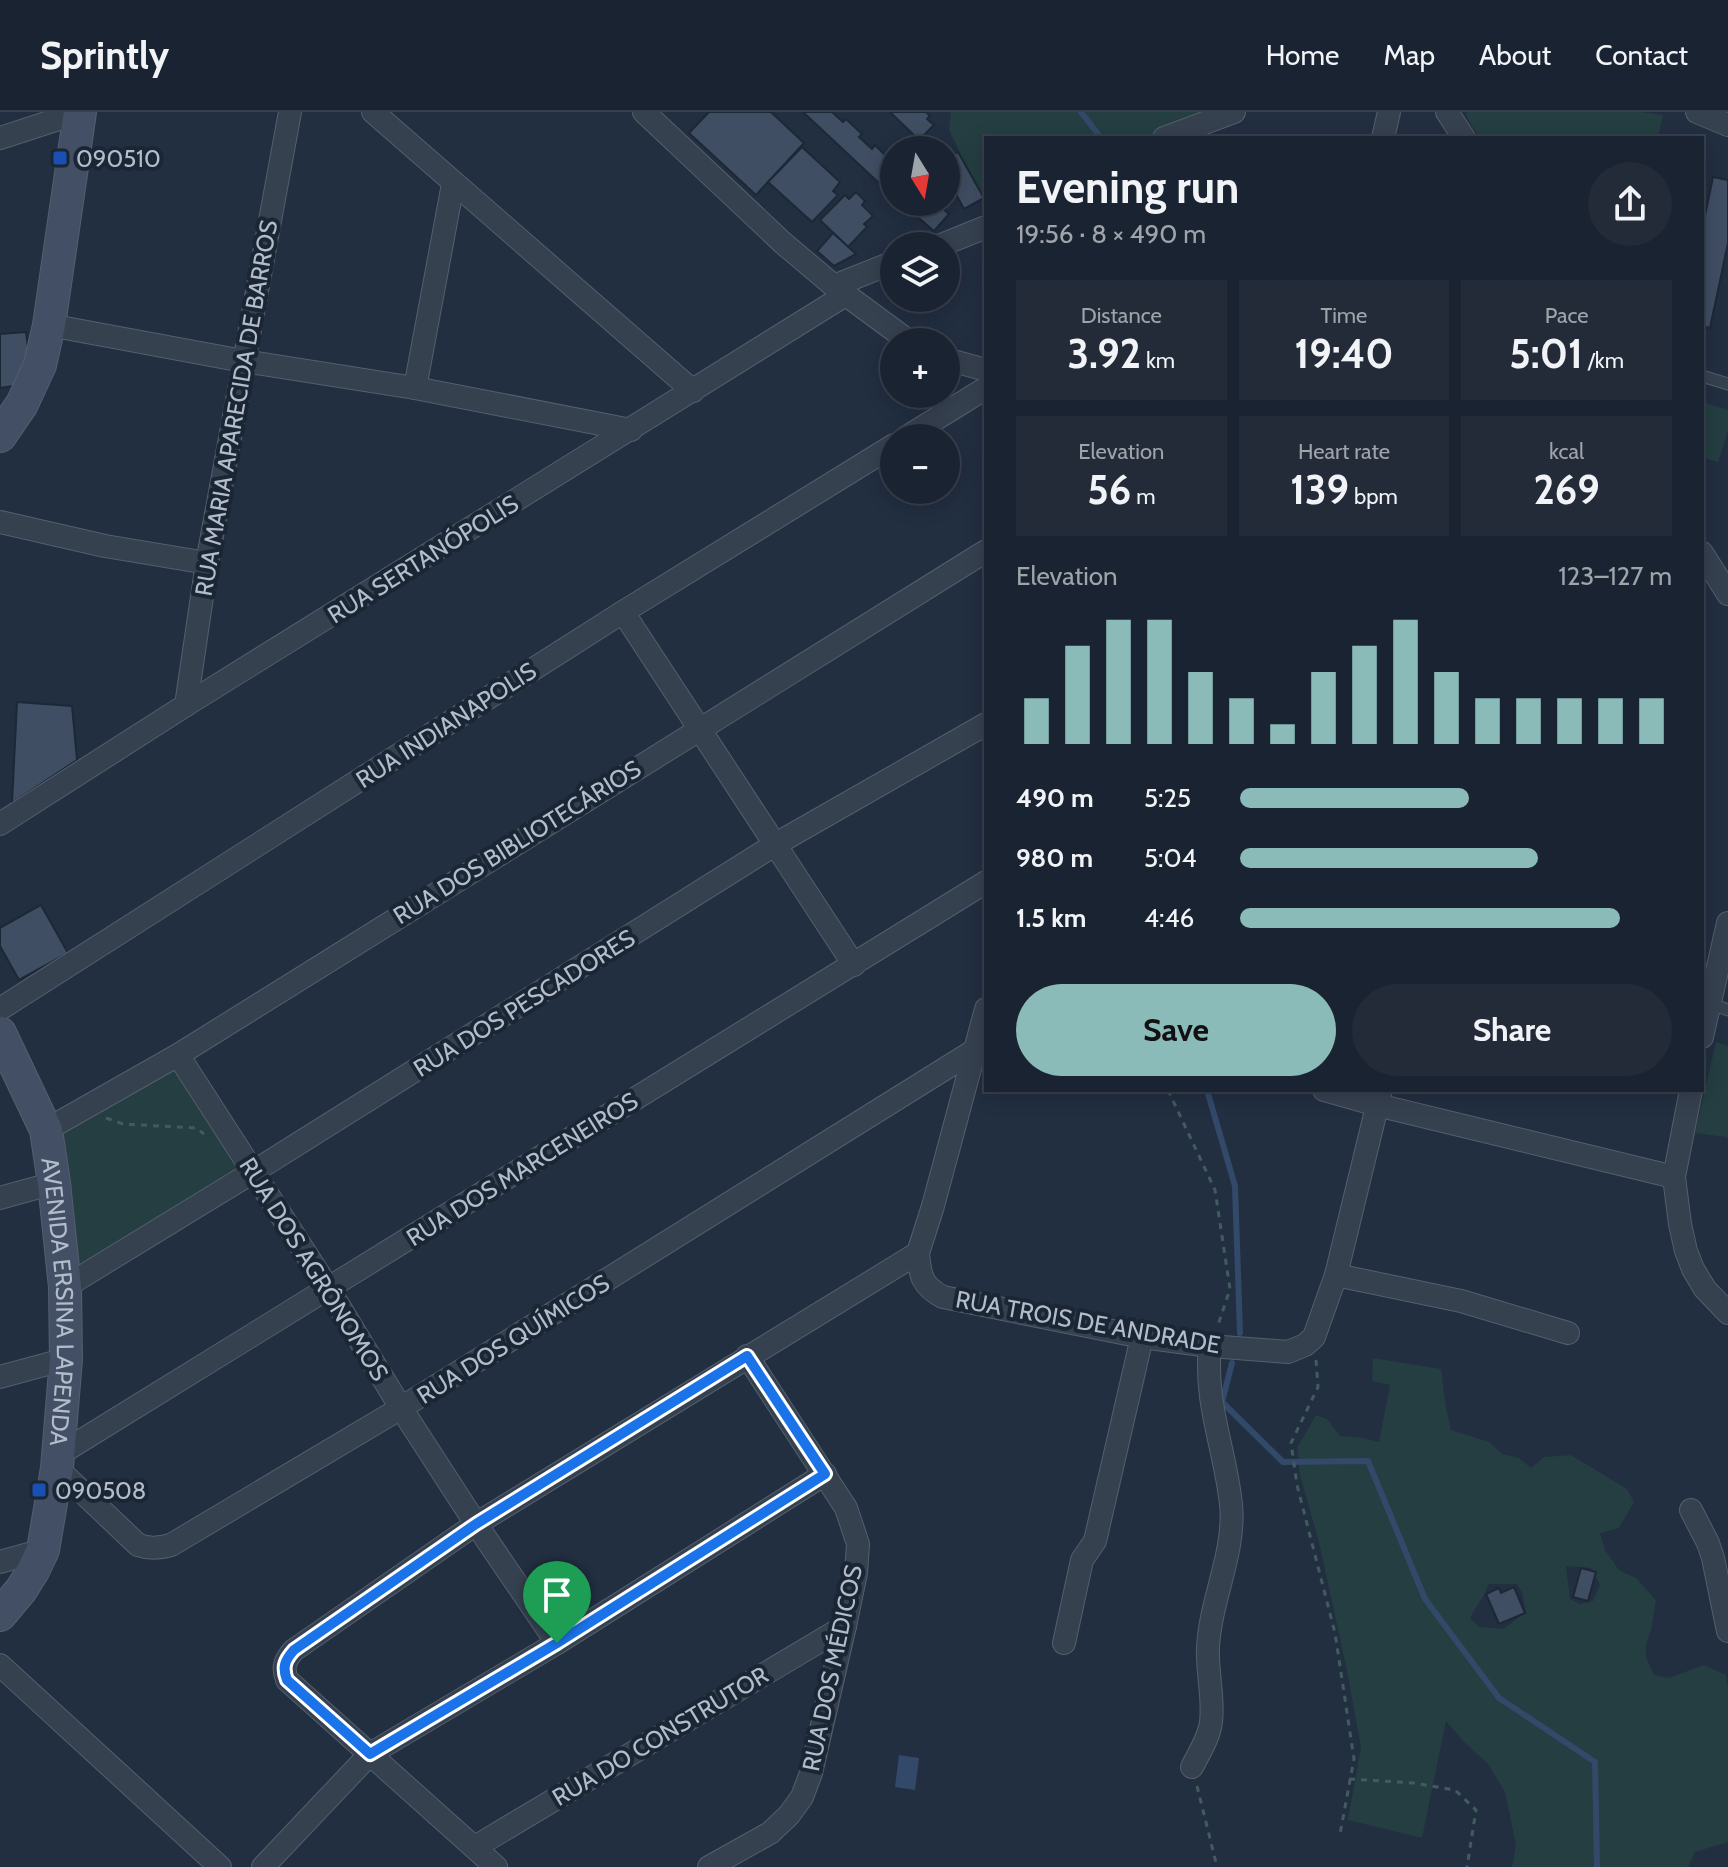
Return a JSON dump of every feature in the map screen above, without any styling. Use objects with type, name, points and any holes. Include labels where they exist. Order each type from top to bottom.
[{"type":"street","points":[[0,138],[80,112],[49,325],[40,365],[22,404],[0,436]]},
{"type":"street","name":"RUA MARIA APARECIDA DE BARROS","points":[[186,705],[207,563],[290,112]]},
{"type":"street","points":[[373,112],[693,391]]},
{"type":"street","points":[[644,112],[783,243],[891,328]]},
{"type":"street","points":[[1169,136],[1234,112]]},
{"type":"street","points":[[1383,136],[1389,112]]},
{"type":"street","points":[[1447,112],[1463,136]]},
{"type":"street","points":[[1697,112],[1728,125]]},
{"type":"street","points":[[415,388],[453,184]]},
{"type":"street","points":[[960,238],[984,228]]},
{"type":"street","name":"RUA SERTANÓPOLIS","points":[[0,824],[693,391],[841,290],[880,269]]},
{"type":"street","points":[[49,325],[243,361],[415,388],[631,430]]},
{"type":"street","points":[[960,363],[984,369]]},
{"type":"street","points":[[928,424],[984,389]]},
{"type":"street","name":"RUA INDIANAPOLIS","points":[[0,1009],[623,612],[880,454]]},
{"type":"street","points":[[0,522],[105,546],[207,563]]},
{"type":"street","name":"RUA DOS BIBLIOTECÁRIOS","points":[[46,1130],[178,1055],[984,552]]},
{"type":"street","points":[[1704,556],[1728,594]]},
{"type":"street","points":[[623,612],[854,965]]},
{"type":"street","name":"RUA DOS PESCADORES","points":[[65,1287],[776,844],[984,725]]},
{"type":"street","name":"RUA DOS MARCENEIROS","points":[[58,1461],[328,1288],[984,883]]},
{"type":"street","points":[[1704,1031],[1712,1008],[1728,923]]},
{"type":"street","points":[[496,1867],[287,1680],[284,1664],[288,1657],[476,1524],[918,1253],[984,1016]]},
{"type":"street","name":"AVENIDA ERSINA LAPENDA","points":[[0,1033],[46,1130],[65,1287],[66,1359],[58,1461],[43,1550],[21,1590],[0,1615]]},
{"type":"street","name":"RUA DOS QUÍMICOS","points":[[58,1461],[138,1545],[158,1548],[171,1545],[401,1408],[975,1050]]},
{"type":"street","name":"RUA DOS AGRÔNOMOS","points":[[178,1055],[401,1408],[557,1643]]},
{"type":"street","points":[[1338,1092],[1379,1098],[1674,1177]]},
{"type":"street","points":[[1691,1092],[1674,1177],[1683,1238],[1693,1269],[1705,1289],[1728,1313]]},
{"type":"street","points":[[1314,1337],[1336,1275],[1379,1098]]},
{"type":"street","points":[[0,1198],[54,1183]]},
{"type":"street","name":"RUA TROIS DE ANDRADE","points":[[918,1253],[919,1271],[924,1282],[943,1297],[1142,1337],[1210,1346],[1288,1352],[1305,1345],[1314,1337]]},
{"type":"street","points":[[1336,1275],[1461,1301],[1568,1333]]},
{"type":"street","points":[[1064,1643],[1082,1560],[1095,1541],[1142,1337]]},
{"type":"street","points":[[1192,1767],[1211,1722],[1208,1647],[1231,1527],[1229,1489],[1209,1388],[1210,1346]]},
{"type":"street","name":"RUA DOS MÉDICOS","points":[[709,1867],[770,1833],[802,1797],[811,1773],[856,1573],[858,1544],[846,1508],[747,1356]]},
{"type":"street","points":[[0,1377],[66,1359]]},
{"type":"street","points":[[263,1867],[370,1754],[557,1643],[825,1474]]},
{"type":"street","points":[[1691,1510],[1713,1558],[1728,1631]]},
{"type":"street","points":[[0,1562],[43,1550]]},
{"type":"street","name":"RUA DO CONSTRUTOR","points":[[475,1847],[845,1626]]},
{"type":"street","points":[[0,1665],[220,1867]]},
{"type":"lane","points":[[1704,377],[1728,384]]},
{"type":"path","points":[[1169,1092],[1215,1190],[1230,1289],[1210,1346]]},
{"type":"path","points":[[84,1110],[123,1124],[196,1128],[206,1136]]},
{"type":"path","points":[[1314,1337],[1318,1387],[1291,1443],[1295,1474],[1335,1633],[1354,1759],[1340,1834]]},
{"type":"path","points":[[1192,1767],[1217,1867]]},
{"type":"path","points":[[1349,1779],[1414,1783],[1455,1790],[1476,1810],[1467,1867]]},
{"type":"green space","points":[[951,112],[1209,112],[1184,119],[1151,136],[984,136],[984,204],[960,153],[960,136],[952,136],[949,130]]},
{"type":"green space","points":[[1466,112],[1640,112],[1663,115],[1658,136],[1478,136]]},
{"type":"green space","points":[[1704,403],[1728,410],[1728,431],[1718,462],[1704,458]]},
{"type":"green space","points":[[1716,1042],[1728,1046],[1728,1139],[1695,1133]]},
{"type":"green space","points":[[178,1055],[253,1172],[65,1287],[46,1130]]},
{"type":"green space","points":[[1373,1358],[1441,1369],[1451,1430],[1489,1442],[1502,1454],[1519,1458],[1531,1468],[1544,1457],[1571,1455],[1627,1489],[1634,1502],[1619,1528],[1600,1533],[1605,1550],[1619,1570],[1636,1578],[1656,1600],[1646,1644],[1646,1657],[1654,1675],[1669,1678],[1704,1665],[1726,1675],[1728,1842],[1695,1852],[1688,1867],[1512,1867],[1516,1845],[1505,1792],[1488,1764],[1446,1721],[1422,1838],[1348,1820],[1361,1747],[1319,1542],[1300,1475],[1297,1448],[1316,1415],[1327,1419],[1340,1436],[1379,1442],[1390,1385],[1372,1381]],"holes":[[[1566,1566],[1591,1568],[1600,1585],[1593,1601],[1580,1604],[1570,1599]],[[1488,1584],[1517,1584],[1522,1592],[1526,1612],[1503,1629],[1479,1627],[1470,1618]]]},
{"type":"water","points":[[899,1755],[919,1758],[915,1790],[895,1787]]},
{"type":"building","points":[[709,112],[771,112],[804,143],[756,195],[689,133]]},
{"type":"building","points":[[803,112],[832,112],[843,122],[846,119],[872,149],[875,145],[880,150],[880,184]]},
{"type":"building","points":[[890,112],[926,112],[930,116],[927,119],[934,125],[923,136],[915,136]]},
{"type":"building","points":[[802,147],[840,182],[833,191],[838,195],[812,222],[768,182]]},
{"type":"building","points":[[960,156],[984,198],[964,209],[960,202]]},
{"type":"building","points":[[1713,177],[1728,180],[1728,243],[1710,328],[1704,326],[1704,220]]},
{"type":"building","points":[[856,192],[865,201],[862,205],[873,216],[848,247],[820,220],[845,195],[849,199]]},
{"type":"building","points":[[916,216],[947,216],[934,231]]},
{"type":"building","points":[[833,233],[856,254],[834,266],[817,251]]},
{"type":"building","points":[[26,332],[31,372],[26,384],[0,388],[0,334]]},
{"type":"building","points":[[17,702],[72,706],[77,760],[12,803]]},
{"type":"building","points":[[41,905],[68,953],[19,980],[0,946],[0,928]]},
{"type":"building","points":[[1581,1568],[1596,1572],[1588,1601],[1573,1597]]},
{"type":"building","points":[[1514,1587],[1525,1613],[1499,1624],[1486,1594],[1499,1588],[1501,1593]]},
{"type":"waterway","points":[[1081,112],[1099,136]]},
{"type":"waterway","points":[[1208,1092],[1235,1186],[1240,1333]]},
{"type":"waterway","points":[[1232,1363],[1222,1402],[1283,1462],[1368,1461],[1425,1599],[1499,1698],[1595,1762],[1597,1867]]},
{"type":"place","name":"090510","points":[[60,158]]},
{"type":"place","name":"090508","points":[[39,1490]]},
{"type":"route","points":[[747,1356],[825,1474],[557,1643],[370,1754],[287,1680],[284,1672],[284,1664],[294,1650],[476,1524],[747,1356]]}]
